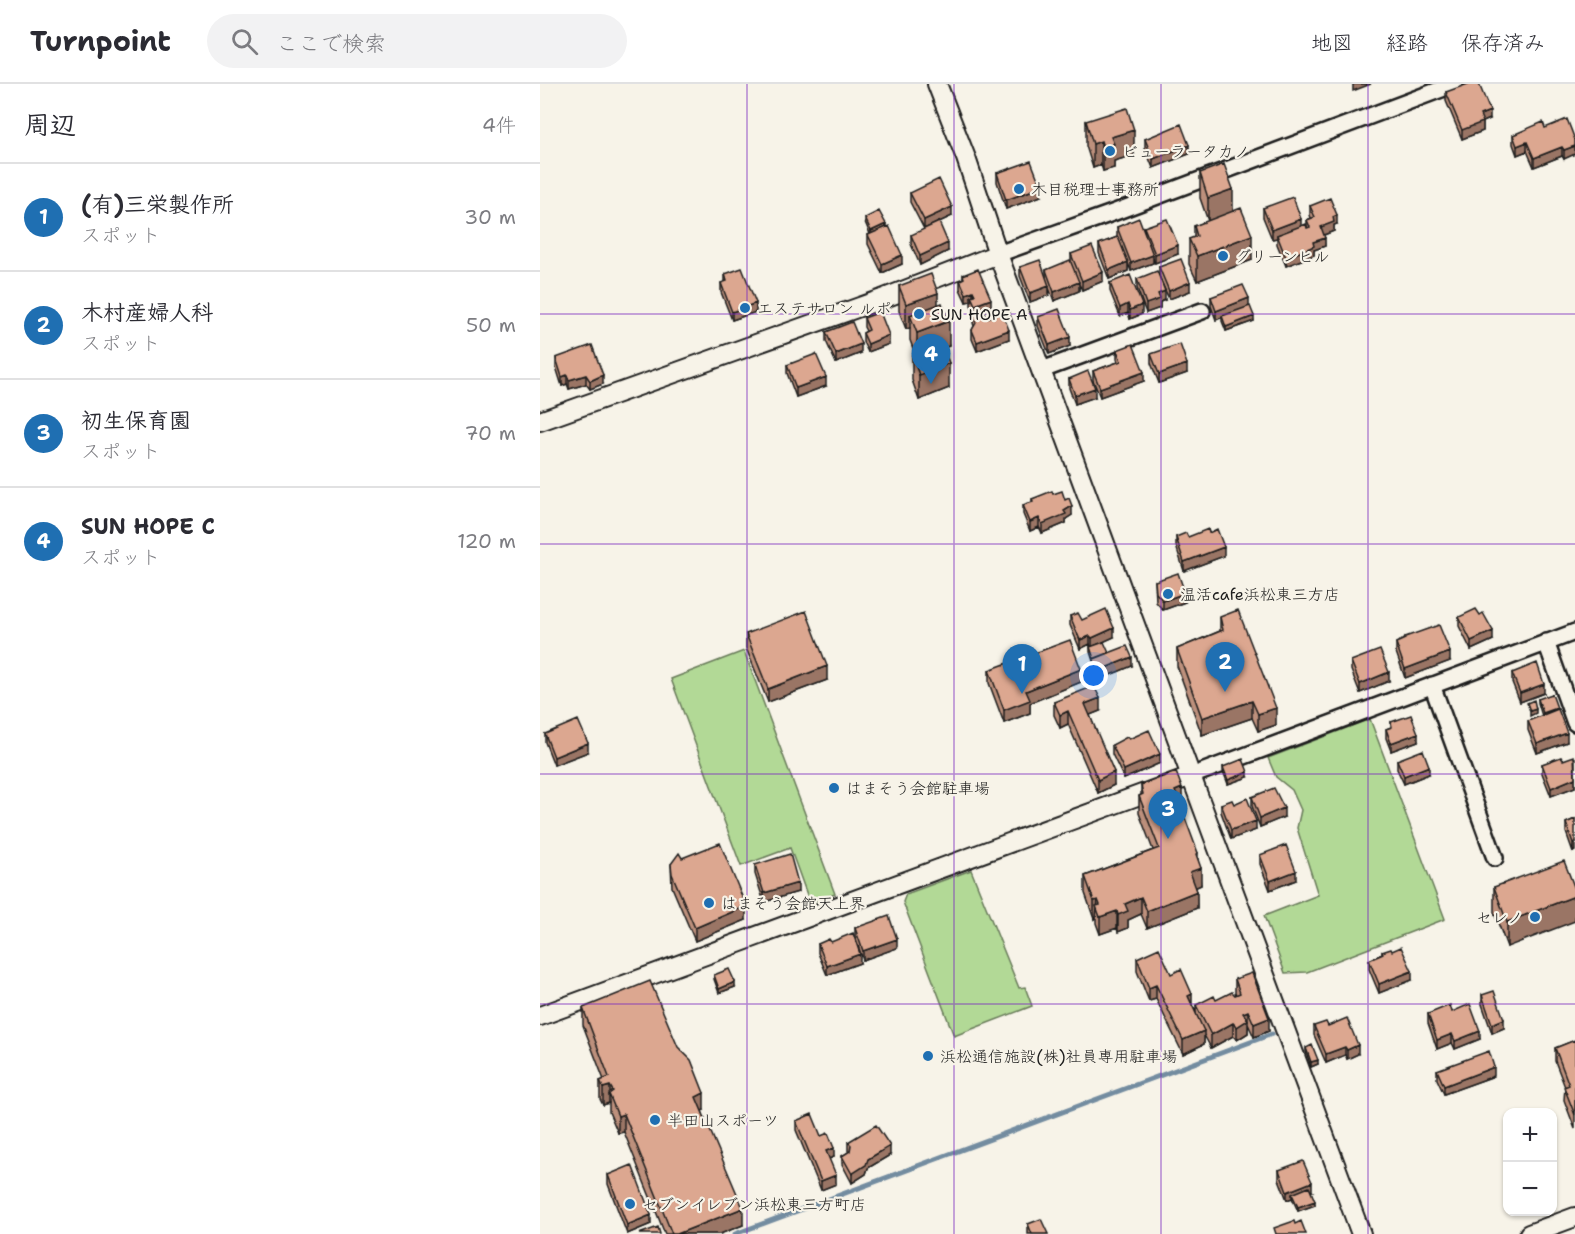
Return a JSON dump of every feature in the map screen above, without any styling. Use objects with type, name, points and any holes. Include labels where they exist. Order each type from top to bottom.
[{"type":"street","points":[[937,84],[1362,1234]]},
{"type":"street","points":[[540,421],[882,299],[1455,84]]},
{"type":"street","points":[[1042,370],[1202,311]]},
{"type":"street","points":[[540,1016],[1575,632]]},
{"type":"street","points":[[1546,642],[1575,723]]},
{"type":"street","points":[[1432,685],[1495,858]]},
{"type":"street","points":[[1529,1234],[1575,1217]]},
{"type":"green space","points":[[744,651],[835,894],[810,903],[790,848],[741,866],[671,679]]},
{"type":"green space","points":[[1370,719],[1445,919],[1307,972],[1285,973],[1264,916],[1318,895],[1297,828],[1301,810],[1292,790],[1276,777],[1268,758]]},
{"type":"green space","points":[[971,870],[1019,988],[1025,987],[1032,1006],[954,1036],[903,902],[906,894]]},
{"type":"building","points":[[1468,84],[1479,84],[1490,111],[1480,115],[1483,122],[1462,130],[1446,92]]},
{"type":"building","points":[[1127,108],[1134,130],[1111,137],[1114,144],[1103,147],[1101,141],[1093,144],[1086,121]]},
{"type":"building","points":[[1567,119],[1575,146],[1564,150],[1562,147],[1534,158],[1527,142],[1517,146],[1513,135],[1543,122],[1545,128]]},
{"type":"building","points":[[1181,124],[1189,145],[1153,159],[1145,139]]},
{"type":"building","name":"木目税理士事務所","points":[[1031,161],[1041,187],[1006,200],[997,173]]},
{"type":"building","points":[[1224,164],[1233,189],[1208,198],[1200,173]]},
{"type":"building","points":[[939,179],[952,207],[924,220],[910,193]]},
{"type":"building","points":[[1293,197],[1301,219],[1272,230],[1263,208]]},
{"type":"building","points":[[1330,198],[1337,215],[1333,217],[1334,222],[1321,227],[1325,238],[1313,242],[1314,246],[1286,258],[1277,235],[1306,224],[1307,228],[1310,227],[1307,220],[1315,217],[1310,206]]},
{"type":"building","points":[[1241,208],[1252,235],[1197,256],[1189,239],[1197,236],[1194,226]]},
{"type":"building","points":[[879,211],[886,224],[871,231],[865,218]]},
{"type":"building","points":[[1139,218],[1153,255],[1131,263],[1117,227]]},
{"type":"building","points":[[1167,219],[1178,245],[1155,254],[1144,227]]},
{"type":"building","points":[[939,222],[948,243],[920,256],[911,235]]},
{"type":"building","points":[[889,226],[902,255],[882,264],[868,235]]},
{"type":"building","points":[[1118,237],[1128,262],[1109,270],[1099,244]]},
{"type":"building","points":[[1092,246],[1103,272],[1082,281],[1071,254]]},
{"type":"building","points":[[1181,259],[1190,282],[1169,291],[1159,267]]},
{"type":"building","points":[[1040,260],[1049,286],[1030,293],[1020,267]]},
{"type":"building","points":[[1070,260],[1079,282],[1054,292],[1046,270]]},
{"type":"building","points":[[742,268],[756,303],[732,312],[721,283],[727,281],[725,274]]},
{"type":"building","points":[[978,269],[991,299],[975,305],[971,296],[975,295],[973,291],[966,294],[960,280],[964,278],[963,275]]},
{"type":"building","points":[[1157,271],[1165,291],[1158,294],[1160,299],[1146,304],[1137,279]]},
{"type":"building","points":[[931,274],[938,293],[906,304],[899,286]]},
{"type":"building","points":[[1130,275],[1142,305],[1130,310],[1128,304],[1120,308],[1110,283]]},
{"type":"building","points":[[1243,285],[1249,298],[1216,311],[1211,297]]},
{"type":"building","points":[[942,303],[949,321],[917,333],[910,315]]},
{"type":"building","points":[[1250,306],[1254,316],[1226,327],[1222,316]]},
{"type":"building","points":[[1059,309],[1070,337],[1049,345],[1038,317]]},
{"type":"building","points":[[983,310],[987,318],[1002,312],[1009,330],[977,342],[972,330],[976,323],[973,314]]},
{"type":"building","points":[[880,312],[889,335],[868,344],[863,333],[869,330],[864,318]]},
{"type":"building","points":[[852,322],[861,344],[836,354],[826,332]]},
{"type":"building","points":[[942,344],[949,363],[919,375],[912,355]]},
{"type":"building","points":[[1133,344],[1144,372],[1100,388],[1093,371],[1121,361],[1117,350]]},
{"type":"building","points":[[1180,344],[1187,364],[1159,374],[1151,354]]},
{"type":"building","points":[[592,345],[603,375],[590,381],[586,375],[569,380],[567,375],[562,377],[556,358]]},
{"type":"building","points":[[816,354],[826,377],[796,388],[787,365]]},
{"type":"building","points":[[1088,371],[1095,388],[1075,395],[1069,379]]},
{"type":"building","points":[[1052,491],[1053,494],[1062,491],[1065,500],[1069,498],[1072,506],[1064,511],[1066,514],[1042,524],[1039,518],[1030,522],[1023,505]]},
{"type":"building","points":[[1208,529],[1209,533],[1217,529],[1224,547],[1184,562],[1176,537],[1186,533],[1188,537]]},
{"type":"building","points":[[1178,573],[1185,593],[1163,601],[1156,593],[1155,581]]},
{"type":"building","points":[[1106,609],[1114,628],[1092,638],[1090,636],[1080,640],[1070,616],[1078,613],[1082,620]]},
{"type":"building","points":[[1476,609],[1480,615],[1483,613],[1493,631],[1471,641],[1459,617]]},
{"type":"building","points":[[1238,610],[1276,708],[1258,714],[1252,701],[1202,718],[1177,649],[1223,630],[1220,617]]},
{"type":"building","points":[[806,611],[827,666],[768,689],[746,634]]},
{"type":"building","points":[[1439,625],[1450,652],[1405,669],[1396,643],[1405,637]]},
{"type":"building","points":[[1070,640],[1081,669],[1026,691],[1030,700],[1004,710],[989,670]]},
{"type":"building","points":[[1104,642],[1109,653],[1094,659],[1090,647]]},
{"type":"building","points":[[1127,646],[1132,657],[1098,671],[1093,659]]},
{"type":"building","points":[[1380,650],[1389,672],[1360,684],[1351,661]]},
{"type":"building","points":[[1537,663],[1544,684],[1520,693],[1512,673]]},
{"type":"building","points":[[1094,686],[1100,698],[1085,704],[1114,772],[1098,780],[1068,711],[1060,715],[1054,702]]},
{"type":"building","points":[[1552,694],[1557,708],[1543,713],[1538,699]]},
{"type":"building","points":[[1534,700],[1536,709],[1530,711],[1527,703]]},
{"type":"building","points":[[1558,709],[1567,733],[1537,744],[1528,721]]},
{"type":"building","points":[[1411,715],[1418,733],[1391,743],[1386,729],[1392,727],[1391,722]]},
{"type":"building","points":[[578,720],[588,743],[554,757],[545,734]]},
{"type":"building","points":[[1149,730],[1160,754],[1124,770],[1112,745]]},
{"type":"building","points":[[1423,750],[1429,766],[1404,776],[1397,760]]},
{"type":"building","points":[[1574,756],[1575,778],[1551,788],[1542,764],[1561,757],[1563,760]]},
{"type":"building","points":[[1243,759],[1248,772],[1228,780],[1223,767]]},
{"type":"building","points":[[1176,772],[1182,788],[1175,791],[1198,853],[1196,854],[1201,868],[1190,872],[1197,891],[1147,911],[1141,897],[1125,904],[1128,911],[1118,915],[1117,911],[1100,917],[1096,906],[1100,905],[1098,900],[1094,901],[1085,876],[1159,848],[1139,796],[1143,794],[1141,785]]},
{"type":"building","points":[[1274,788],[1284,808],[1260,818],[1252,797]]},
{"type":"building","points":[[1247,798],[1256,821],[1231,830],[1221,804],[1232,800],[1234,804]]},
{"type":"building","points":[[1575,819],[1575,842],[1573,843],[1566,823]]},
{"type":"building","name":"はまそう会館天上界","points":[[720,843],[746,906],[695,928],[672,874],[671,864],[679,853],[682,858]]},
{"type":"building","points":[[1286,845],[1296,871],[1270,881],[1260,855]]},
{"type":"building","points":[[790,854],[798,883],[764,893],[755,865]]},
{"type":"building","points":[[1564,861],[1575,889],[1575,896],[1507,922],[1494,887]]},
{"type":"building","points":[[889,916],[897,939],[863,951],[855,928]]},
{"type":"building","points":[[853,933],[860,954],[827,966],[818,944],[829,939],[831,942]]},
{"type":"building","points":[[1401,947],[1412,971],[1379,984],[1369,960],[1383,954],[1382,952]]},
{"type":"building","points":[[1159,948],[1171,974],[1181,969],[1192,994],[1188,996],[1204,1031],[1183,1040],[1156,985],[1149,988],[1137,958]]},
{"type":"building","points":[[729,969],[735,982],[719,989],[714,975]]},
{"type":"building","points":[[1252,973],[1269,1018],[1254,1024],[1248,1011],[1243,1013],[1248,1020],[1237,1027],[1233,1023],[1211,1035],[1196,1005],[1214,996],[1216,1000],[1232,992],[1235,995],[1240,993],[1235,979]]},
{"type":"building","name":"半田山スポーツ","points":[[650,981],[678,1047],[691,1060],[704,1093],[696,1097],[743,1208],[677,1234],[672,1234],[624,1114],[618,1116],[609,1094],[613,1091],[610,1086],[603,1088],[600,1081],[609,1077],[583,1008]]},
{"type":"building","points":[[1494,991],[1504,1019],[1492,1024],[1482,995]]},
{"type":"building","points":[[1470,1004],[1480,1031],[1455,1041],[1452,1034],[1437,1040],[1428,1014],[1450,1005],[1452,1012]]},
{"type":"building","points":[[1347,1018],[1358,1045],[1347,1050],[1345,1047],[1326,1054],[1314,1026],[1326,1022],[1328,1026]]},
{"type":"building","points":[[1575,1040],[1575,1115],[1564,1087],[1569,1085],[1555,1048]]},
{"type":"building","points":[[1312,1045],[1318,1060],[1311,1062],[1306,1048]]},
{"type":"building","points":[[1489,1051],[1494,1067],[1444,1086],[1437,1070]]},
{"type":"building","points":[[812,1114],[821,1136],[828,1133],[834,1148],[826,1151],[836,1175],[821,1181],[796,1121]]},
{"type":"building","points":[[876,1125],[890,1146],[868,1159],[866,1165],[852,1174],[842,1156],[850,1151],[851,1145],[848,1142]]},
{"type":"building","points":[[1303,1161],[1312,1182],[1287,1192],[1279,1170]]},
{"type":"building","name":"セブンイレブン浜松東三方町店","points":[[632,1165],[651,1215],[627,1225],[608,1175]]},
{"type":"building","points":[[1309,1187],[1315,1201],[1298,1207],[1292,1194]]},
{"type":"building","points":[[1041,1219],[1048,1234],[1032,1234],[1028,1224]]},
{"type":"building","points":[[1294,1221],[1295,1224],[1301,1221],[1306,1234],[1276,1234],[1274,1228]]},
{"type":"building","points":[[658,1227],[660,1234],[639,1234]]},
{"type":"waterway","points":[[735,1234],[1272,1034]]},
{"type":"place","name":"ビューラータカノ","points":[[1110,151]]},
{"type":"place","name":"木目税理士事務所","points":[[1019,189]]},
{"type":"place","name":"グリーンヒル","points":[[1223,256]]},
{"type":"place","name":"エステサロン ルポ","points":[[745,308]]},
{"type":"place","name":"SUN HOPE A","points":[[919,314]]},
{"type":"place","name":"SUN HOPE C","points":[[931,384]]},
{"type":"place","name":"温活cafe浜松東三方店","points":[[1168,594]]},
{"type":"place","name":"木村産婦人科","points":[[1225,692]]},
{"type":"place","name":"(有)三栄製作所","points":[[1022,694]]},
{"type":"place","name":"はまそう会館駐車場","points":[[834,788]]},
{"type":"place","name":"初生保育園","points":[[1168,839]]},
{"type":"place","name":"はまそう会館天上界","points":[[709,903]]},
{"type":"place","name":"セレノ","points":[[1535,917]]},
{"type":"place","name":"浜松通信施設(株)社員専用駐車場","points":[[928,1056]]},
{"type":"place","name":"半田山スポーツ","points":[[655,1120]]},
{"type":"place","name":"セブンイレブン浜松東三方町店","points":[[630,1204]]}]
